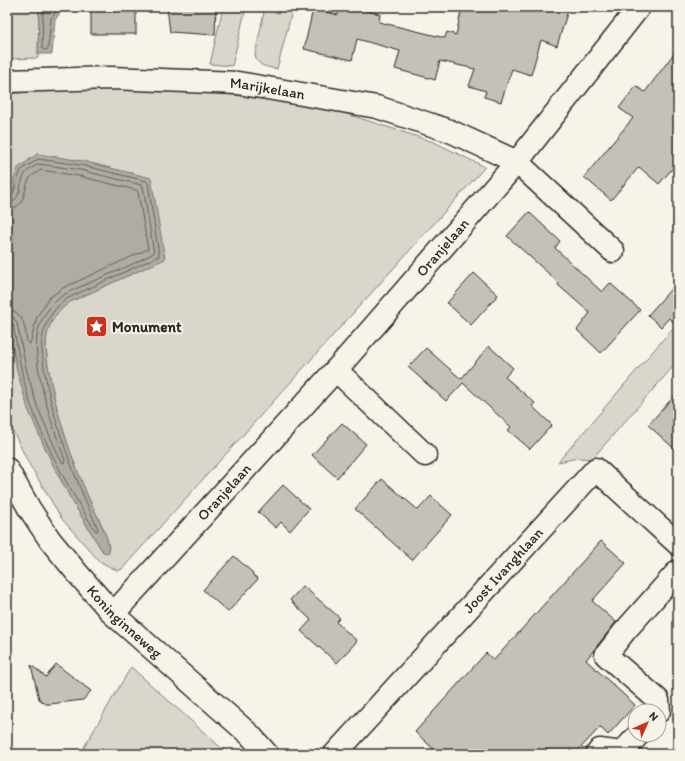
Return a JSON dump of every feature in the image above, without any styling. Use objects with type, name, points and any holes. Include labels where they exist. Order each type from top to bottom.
[{"type":"street","name":"Oranjelaan","points":[[113,614],[336,370],[517,162],[639,7]]},
{"type":"street","name":"Marijkelaan","points":[[7,81],[111,78],[238,83],[377,107],[450,131],[517,162]]},
{"type":"street","points":[[517,162],[613,251]]},
{"type":"street","points":[[336,370],[425,455]]},
{"type":"street","name":"Koninginneweg","points":[[7,469],[29,508],[50,540],[113,614],[250,735],[267,754]]},
{"type":"street","name":"Joost Ivanghlaan","points":[[336,754],[596,469],[678,544]]},
{"type":"street","points":[[658,703],[658,700],[606,655],[624,632],[678,572]]},
{"type":"street","points":[[597,754],[600,750],[622,753],[631,743]]},
{"type":"shaded area","points":[[7,7],[39,7],[38,58],[7,59]]},
{"type":"shaded area","points":[[223,7],[246,7],[232,66],[210,64]]},
{"type":"shaded area","points":[[265,7],[293,7],[277,69],[260,64],[255,55]]},
{"type":"shaded area","points":[[102,89],[185,91],[234,95],[341,112],[434,142],[485,167],[122,569],[118,571],[99,561],[62,519],[28,462],[7,416],[7,308],[11,342],[18,375],[40,436],[53,465],[85,523],[103,552],[109,552],[105,532],[82,483],[59,417],[48,366],[46,339],[52,320],[58,312],[70,302],[164,259],[151,179],[82,161],[37,154],[8,197],[7,207],[7,94]]},
{"type":"shaded area","points":[[678,322],[678,361],[592,459],[578,458],[558,462]]},
{"type":"shaded area","points":[[131,667],[228,754],[80,754]]},
{"type":"water","points":[[39,7],[64,7],[55,20],[52,54],[38,54]]},
{"type":"water","points":[[37,154],[82,161],[151,178],[165,259],[70,302],[58,312],[52,320],[46,339],[46,350],[51,383],[64,434],[89,499],[105,532],[109,553],[103,552],[72,501],[51,461],[28,409],[17,370],[8,319],[8,197],[18,168]]},
{"type":"building","points":[[91,7],[136,7],[136,34],[91,34]]},
{"type":"building","points":[[167,7],[216,7],[215,35],[170,32]]},
{"type":"building","points":[[340,7],[350,7],[380,14],[379,22],[445,38],[447,32],[456,35],[462,7],[569,7],[557,46],[541,40],[531,75],[512,69],[501,102],[484,97],[486,91],[469,86],[475,69],[440,61],[435,80],[395,69],[400,51],[357,39],[352,60],[304,49],[313,9],[338,15]]},
{"type":"building","points":[[678,48],[678,162],[659,184],[639,167],[611,200],[584,177],[633,118],[619,108],[636,86],[645,92]]},
{"type":"building","points":[[529,212],[560,241],[555,248],[602,292],[610,283],[640,310],[601,353],[577,330],[590,313],[558,285],[559,283],[507,236]]},
{"type":"building","points":[[474,273],[498,295],[471,325],[447,303]]},
{"type":"building","points":[[678,281],[678,326],[669,318],[661,327],[648,315]]},
{"type":"building","points":[[489,346],[513,368],[505,377],[535,403],[532,406],[552,425],[530,449],[508,430],[511,427],[463,383],[446,401],[408,367],[426,348],[461,379]]},
{"type":"building","points":[[678,392],[678,452],[648,425]]},
{"type":"building","points":[[342,423],[366,444],[337,478],[312,455]]},
{"type":"building","points":[[382,479],[418,510],[431,496],[452,515],[412,560],[355,509]]},
{"type":"building","points":[[283,485],[309,509],[290,531],[281,522],[276,528],[258,512]]},
{"type":"building","points":[[601,541],[626,563],[592,601],[616,622],[586,660],[633,703],[627,703],[627,714],[608,735],[600,727],[575,754],[439,754],[415,732],[486,653],[494,660]]},
{"type":"building","points":[[234,556],[258,579],[228,612],[203,590]]},
{"type":"building","points":[[303,586],[340,618],[336,622],[357,641],[337,663],[301,631],[311,620],[290,600]]},
{"type":"building","points":[[56,664],[91,691],[83,700],[46,704],[39,699],[31,665],[46,677]]},
{"type":"place","name":"Monument","points":[[97,327]]}]
